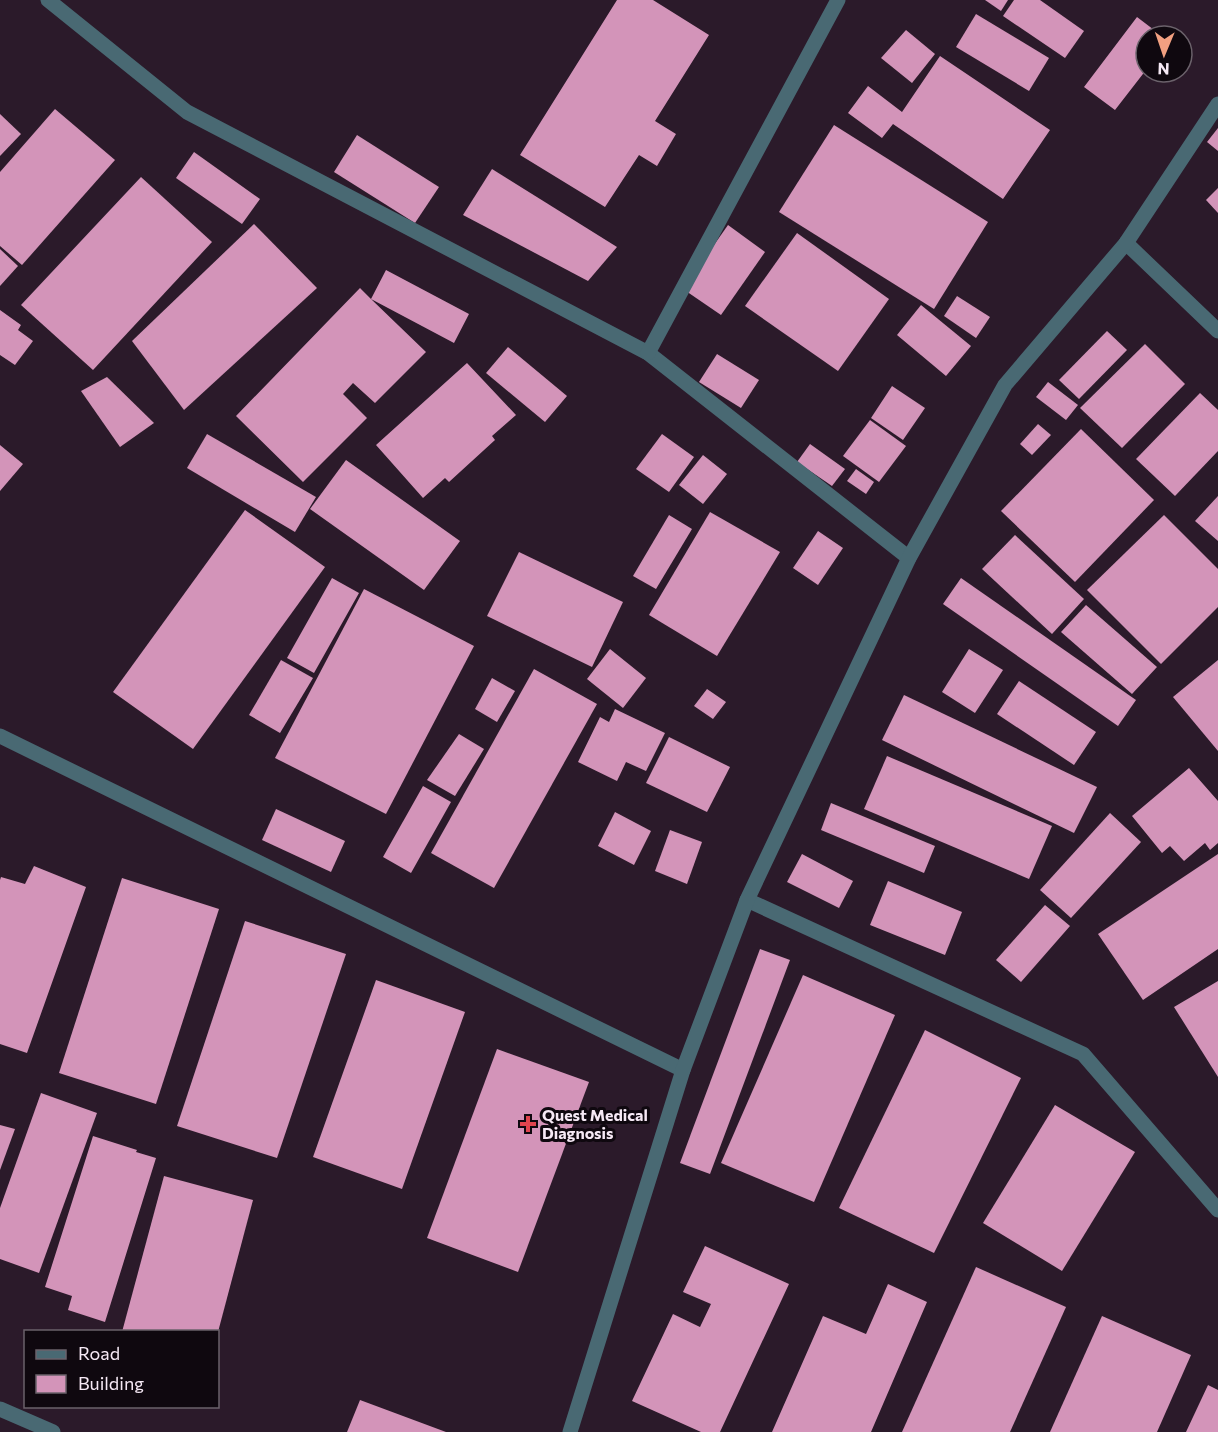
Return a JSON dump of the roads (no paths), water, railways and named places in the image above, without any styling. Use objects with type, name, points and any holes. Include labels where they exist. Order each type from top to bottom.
[{"type":"street","points":[[48,0],[187,112],[648,353],[909,558]]},
{"type":"street","points":[[648,353],[838,0]]},
{"type":"street","points":[[570,1432],[683,1070],[747,900],[909,558],[1005,385],[1126,243],[1218,104]]},
{"type":"street","points":[[1126,243],[1218,331]]},
{"type":"street","points":[[0,736],[683,1070]]},
{"type":"street","points":[[747,900],[1083,1054],[1218,1210]]},
{"type":"street","points":[[0,1409],[53,1432]]},
{"type":"place","name":"Quest Medical Diagnosis","points":[[528,1124]]}]
